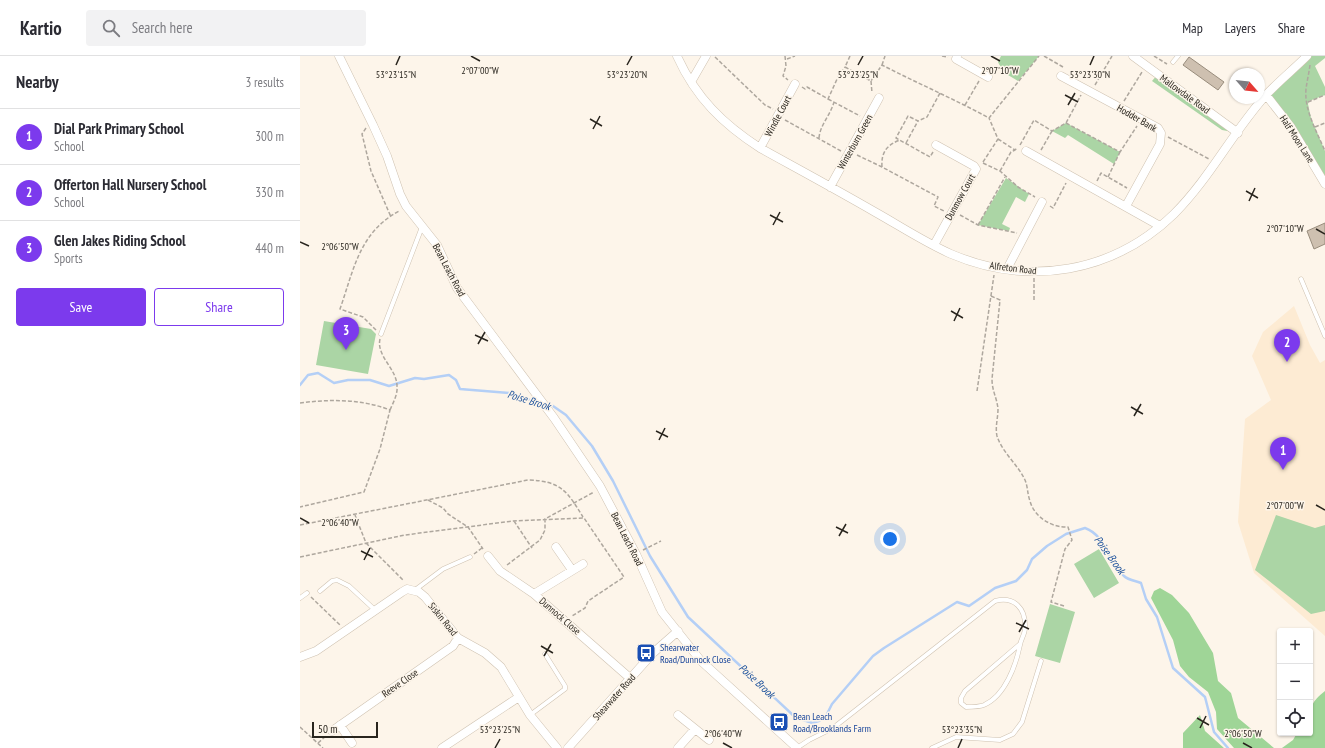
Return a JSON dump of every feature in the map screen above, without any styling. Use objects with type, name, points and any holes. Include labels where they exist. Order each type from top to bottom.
[{"type":"street","name":"Bean Leach Road","points":[[339,56],[387,156],[400,194],[407,207],[437,245],[457,288],[554,418],[600,488],[636,554],[655,595],[660,600],[668,618],[701,661],[720,680],[797,748]]},
{"type":"street","name":"Alfreton Road","points":[[677,56],[686,75],[708,106],[729,126],[760,148],[934,245],[968,260],[1007,269],[1033,271],[1063,270],[1100,262],[1115,256],[1143,240],[1160,226],[1195,192],[1266,95],[1309,60]]},
{"type":"street","points":[[691,82],[706,56]]},
{"type":"street","points":[[958,56],[956,59],[986,75]]},
{"type":"street","name":"Mallowdale Road","points":[[1133,56],[1238,133]]},
{"type":"street","name":"Hodder Bank","points":[[1061,76],[1158,128],[1161,133],[1160,144],[1126,206]]},
{"type":"street","name":"Windle Court","points":[[760,148],[795,84]]},
{"type":"street","name":"Half Moon Lane","points":[[1266,95],[1291,127],[1325,184]]},
{"type":"street","name":"Winterburn Green","points":[[830,187],[879,98]]},
{"type":"street","name":"Dunmow Court","points":[[934,245],[975,172],[974,166],[936,145]]},
{"type":"street","points":[[1023,149],[1160,226]]},
{"type":"street","points":[[1007,269],[1042,202]]},
{"type":"street","points":[[556,547],[572,570]]},
{"type":"street","name":"Dunnock Close","points":[[488,556],[500,571],[534,594],[631,679]]},
{"type":"street","points":[[534,594],[583,564]]},
{"type":"street","points":[[300,657],[316,651],[402,592],[414,590]]},
{"type":"street","name":"Siskin Road","points":[[414,590],[426,597],[458,638],[485,653],[501,667],[530,715],[557,748]]},
{"type":"street","name":"Shearwater Road","points":[[568,748],[653,653],[678,631]]},
{"type":"street","name":"Reeve Close","points":[[332,731],[453,646],[458,638]]},
{"type":"street","points":[[442,748],[519,696]]},
{"type":"street","points":[[678,715],[709,740]]},
{"type":"street","points":[[340,725],[352,743]]},
{"type":"street","points":[[678,748],[695,729]]},
{"type":"lane","points":[[1173,62],[1178,56]]},
{"type":"lane","points":[[381,334],[423,226]]},
{"type":"lane","points":[[1301,279],[1325,336]]},
{"type":"lane","points":[[414,590],[443,569],[470,557]]},
{"type":"lane","points":[[320,591],[332,581],[337,580],[349,586],[375,610]]},
{"type":"lane","points":[[300,598],[307,593]]},
{"type":"lane","points":[[797,748],[833,728],[995,601],[1004,599],[1014,602],[1022,610],[1025,618],[1025,629],[1020,644],[1019,653],[1013,671],[993,698],[985,704],[975,707],[966,707],[961,703],[961,698],[965,692],[1014,651],[1020,644]]},
{"type":"lane","points":[[530,715],[565,689],[565,686],[545,654]]},
{"type":"lane","points":[[932,748],[956,736],[1000,740],[1013,734],[1022,722],[1041,661]]},
{"type":"path","points":[[713,56],[764,105],[819,139],[882,167],[938,197],[934,206],[978,224],[1016,232],[1023,237]]},
{"type":"path","points":[[785,56],[787,59],[783,76],[795,84],[805,89],[807,87],[868,120]]},
{"type":"path","points":[[787,59],[795,56]]},
{"type":"path","points":[[828,99],[850,56]]},
{"type":"path","points":[[879,98],[872,94],[871,81],[882,65],[886,56]]},
{"type":"path","points":[[989,118],[1039,56]]},
{"type":"path","points":[[1044,56],[1064,68],[1061,76]]},
{"type":"path","points":[[1099,78],[1112,56]]},
{"type":"path","points":[[1154,56],[1169,66],[1173,62]]},
{"type":"path","points":[[1309,60],[1306,90],[1308,104],[1315,127],[1325,151]]},
{"type":"path","points":[[882,65],[989,118],[998,139],[1015,150]]},
{"type":"path","points":[[1129,92],[1146,66]]},
{"type":"path","points":[[845,67],[871,81]]},
{"type":"path","points":[[965,105],[986,75]]},
{"type":"path","points":[[1038,157],[1052,131],[1066,122],[1084,88]]},
{"type":"path","points":[[906,143],[918,121],[927,117],[940,93]]},
{"type":"path","points":[[1308,104],[1309,101],[1325,95]]},
{"type":"path","points":[[819,139],[820,129],[830,114],[834,102]]},
{"type":"path","points":[[918,121],[908,116],[896,138],[930,157],[936,145]]},
{"type":"path","points":[[1108,177],[1120,152],[1141,119]]},
{"type":"path","points":[[1000,171],[1011,152],[1023,149],[1034,120],[1052,131]]},
{"type":"path","points":[[1066,122],[1120,152]]},
{"type":"path","points":[[1315,127],[1325,123]]},
{"type":"path","points":[[373,125],[363,131],[362,141],[371,171],[391,217]]},
{"type":"path","points":[[1161,133],[1216,163]]},
{"type":"path","points":[[974,166],[983,163],[998,139]]},
{"type":"path","points":[[882,167],[884,152],[892,143],[900,140]]},
{"type":"path","points":[[983,163],[1000,171],[1018,188],[1053,208],[1070,176]]},
{"type":"path","points":[[1101,173],[1134,191]]},
{"type":"path","points":[[978,224],[1005,177]]},
{"type":"path","points":[[300,507],[364,492],[380,449],[397,386],[396,380],[382,353],[379,343],[381,334],[363,318],[340,309],[362,246],[369,235],[391,217],[407,207]]},
{"type":"path","points":[[977,391],[996,267]]},
{"type":"path","points":[[1033,271],[1034,300]]},
{"type":"path","points":[[991,296],[1000,300],[992,379],[992,391],[998,409],[996,429],[998,438],[1024,478],[1028,489],[1030,502],[1036,511],[1044,520],[1053,526],[1068,527],[1072,540],[1065,549],[1051,602],[1064,606]]},
{"type":"path","points":[[300,403],[329,400],[377,405],[390,410]]},
{"type":"path","points":[[300,526],[528,480],[543,480],[557,486],[570,495],[624,577],[588,601],[585,608],[574,615],[562,618]]},
{"type":"path","points":[[545,519],[575,504],[600,488]]},
{"type":"path","points":[[428,500],[443,508],[448,514],[468,527],[488,556]]},
{"type":"path","points":[[300,526],[355,515],[366,543],[414,590]]},
{"type":"path","points":[[300,557],[405,535],[513,521],[584,518]]},
{"type":"path","points":[[500,571],[532,548],[543,536],[545,519]]},
{"type":"path","points":[[513,521],[532,548]]},
{"type":"path","points":[[641,551],[661,541]]},
{"type":"path","points":[[470,557],[482,548]]},
{"type":"path","points":[[307,593],[345,631]]},
{"type":"path","points":[[300,727],[323,748]]},
{"type":"path","points":[[318,743],[332,731]]},
{"type":"shaded area","points":[[1294,306],[1310,345],[1320,363],[1325,360],[1325,636],[1254,573],[1238,522],[1245,419],[1271,400],[1252,356],[1263,332]]},
{"type":"green space","points":[[1001,56],[1039,56],[1018,81],[1003,72],[998,62]]},
{"type":"green space","points":[[1307,56],[1325,56],[1325,58],[1315,66],[1325,87],[1325,95],[1309,101],[1308,104],[1311,118],[1325,151],[1325,184],[1266,95]]},
{"type":"green space","points":[[1158,74],[1238,133],[1222,130],[1152,81]]},
{"type":"green space","points":[[1066,123],[1120,152],[1114,164],[1068,135],[1065,138],[1052,131]]},
{"type":"green space","points":[[1006,178],[1029,194],[1025,202],[1016,197],[1002,224],[1010,228],[1009,231],[978,225]]},
{"type":"green space","points":[[324,321],[371,329],[376,334],[368,374],[316,365]]},
{"type":"green space","points":[[1276,515],[1315,528],[1325,525],[1325,611],[1311,614],[1255,570]]},
{"type":"green space","points":[[1099,549],[1119,583],[1094,598],[1074,564]]},
{"type":"green space","points":[[1160,588],[1172,595],[1189,613],[1213,653],[1218,681],[1231,693],[1238,718],[1274,748],[1234,748],[1217,729],[1216,712],[1208,692],[1189,677],[1180,666],[1173,640],[1151,598],[1154,591]]},
{"type":"green space","points":[[1050,604],[1075,612],[1060,663],[1035,656]]},
{"type":"green space","points":[[1325,691],[1325,748],[1282,748],[1293,740],[1295,736],[1313,736],[1313,704]]},
{"type":"green space","points":[[1200,715],[1205,731],[1224,748],[1183,748],[1183,733]]},
{"type":"building","points":[[1189,57],[1224,82],[1218,90],[1183,65]]},
{"type":"building","points":[[1325,223],[1325,244],[1314,249],[1307,231]]},
{"type":"waterway","name":"Poise Brook","points":[[300,385],[308,375],[318,373],[334,383],[348,380],[370,380],[389,386],[415,378],[424,379],[449,375],[456,380],[460,389],[509,393],[539,403]]},
{"type":"waterway","name":"Poise Brook","points":[[546,404],[553,406],[566,415],[592,446],[613,481],[650,556],[688,617],[795,717],[812,723],[819,721],[826,716],[832,704],[873,656],[884,648],[957,602],[969,606],[995,588],[1016,581],[1027,570],[1032,559],[1047,546],[1066,534],[1085,528],[1092,532],[1103,543],[1114,564],[1124,576],[1141,583],[1146,599],[1157,617],[1173,668],[1205,697],[1214,732],[1228,748]]},
{"type":"place","name":"Glen Jakes Riding School","points":[[346,350]]},
{"type":"place","name":"Offerton Hall Nursery School","points":[[1287,362]]},
{"type":"place","name":"Dial Park Primary School","points":[[1283,470]]},
{"type":"place","name":"Shearwater Road/Dunnock Close","points":[[646,653]]},
{"type":"place","name":"Bean Leach Road/Brooklands Farm","points":[[779,722]]}]
